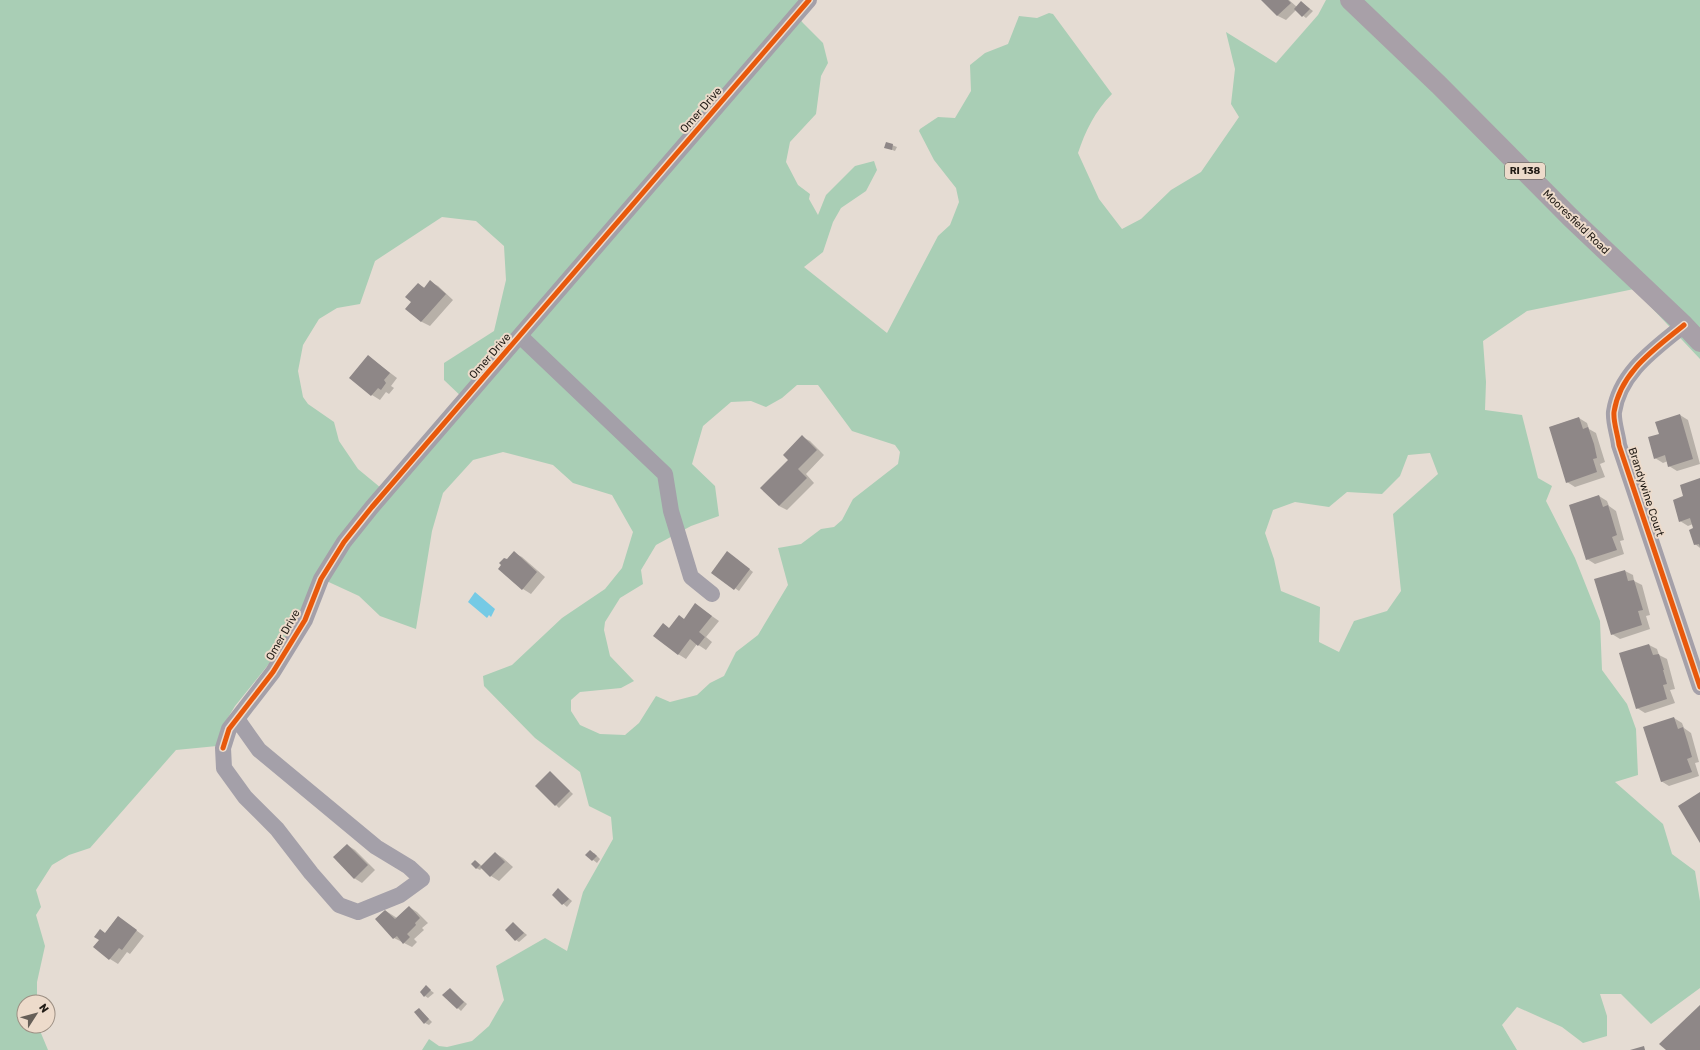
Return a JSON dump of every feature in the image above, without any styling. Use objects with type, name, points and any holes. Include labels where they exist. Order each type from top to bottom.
[{"type":"main road","name":"Mooresfield Road","points":[[1350,0],[1439,85],[1571,218],[1700,342]]},
{"type":"street","name":"Omer Drive","points":[[237,718],[259,750],[376,847],[409,867],[422,879],[400,895],[358,912],[339,905],[311,873],[277,829],[245,796],[224,768],[223,748],[229,729],[237,718],[273,672],[305,620],[321,579],[344,542],[372,507],[809,0]]},
{"type":"street","name":"Brandywine Court","points":[[1684,325],[1631,371],[1619,390],[1614,413],[1619,445],[1700,687]]},
{"type":"street","points":[[520,336],[664,474],[671,511],[691,577],[712,594]]},
{"type":"green space","points":[[0,0],[810,0],[797,16],[823,43],[828,63],[821,76],[816,114],[790,142],[786,162],[798,185],[810,194],[809,199],[818,215],[826,195],[855,166],[874,161],[877,170],[866,191],[841,208],[833,222],[823,252],[804,267],[887,333],[938,236],[950,225],[959,202],[956,188],[934,160],[919,131],[938,117],[955,118],[971,91],[970,65],[985,53],[1008,44],[1019,16],[1037,18],[1049,13],[1053,14],[1112,94],[1100,107],[1091,122],[1078,153],[1099,199],[1122,229],[1141,219],[1171,190],[1201,172],[1239,117],[1231,104],[1235,69],[1226,32],[1276,63],[1318,15],[1326,0],[1700,0],[1700,359],[1634,289],[1527,311],[1483,341],[1486,382],[1485,410],[1522,415],[1538,478],[1552,486],[1546,501],[1575,558],[1600,621],[1602,670],[1627,704],[1636,729],[1638,775],[1615,782],[1663,824],[1672,854],[1695,871],[1700,901],[1700,988],[1651,1024],[1621,994],[1600,994],[1607,1016],[1607,1036],[1583,1043],[1562,1027],[1517,1007],[1502,1025],[1517,1050],[422,1050],[429,1039],[439,1046],[447,1047],[472,1041],[489,1026],[504,1000],[496,966],[545,938],[567,951],[583,892],[613,839],[611,817],[589,806],[580,772],[535,738],[484,686],[483,676],[512,665],[562,618],[605,589],[622,568],[633,532],[612,495],[573,483],[553,465],[503,452],[473,460],[443,493],[432,531],[416,629],[380,616],[359,596],[320,578],[298,621],[268,665],[235,706],[221,729],[217,746],[176,750],[90,848],[69,855],[52,865],[36,890],[41,907],[36,915],[45,946],[37,982],[37,994],[16,994],[16,1034],[41,1034],[48,1050],[0,1050]],"holes":[[[442,217],[476,221],[504,246],[506,280],[494,331],[444,363],[444,380],[465,400],[381,488],[358,469],[339,441],[334,422],[308,404],[303,397],[298,371],[303,345],[319,319],[337,308],[360,304],[375,261]],[[797,385],[818,385],[852,431],[895,445],[900,452],[898,464],[853,499],[842,520],[834,527],[821,529],[801,544],[778,548],[788,585],[758,635],[736,652],[724,676],[710,683],[697,695],[670,702],[656,696],[639,723],[625,735],[600,734],[580,725],[571,711],[571,700],[580,692],[621,688],[634,681],[610,656],[604,630],[605,622],[620,598],[643,584],[641,570],[656,545],[691,526],[719,516],[715,486],[692,464],[703,426],[731,402],[751,401],[766,407],[782,398]],[[1430,453],[1438,474],[1393,514],[1401,591],[1387,611],[1354,621],[1339,652],[1319,642],[1320,607],[1281,591],[1274,559],[1265,533],[1273,510],[1295,502],[1329,507],[1347,492],[1382,494],[1400,476],[1408,455]]]},
{"type":"water","points":[[475,592],[495,609],[491,617],[489,615],[487,618],[468,602]]},
{"type":"building","points":[[1261,0],[1288,0],[1291,3],[1277,16]]},
{"type":"building","points":[[1301,1],[1310,9],[1302,17],[1294,9]]},
{"type":"building","points":[[886,142],[893,144],[892,150],[884,148]]},
{"type":"building","points":[[430,280],[446,294],[421,322],[405,309],[411,302],[405,297],[418,283],[424,288]]},
{"type":"building","points":[[368,355],[390,373],[384,380],[386,383],[381,390],[378,388],[371,396],[349,378]]},
{"type":"building","points":[[1680,414],[1693,459],[1668,467],[1665,455],[1654,459],[1648,437],[1659,434],[1655,422]]},
{"type":"building","points":[[1579,417],[1583,429],[1588,427],[1594,444],[1597,458],[1593,459],[1597,472],[1566,483],[1549,427]]},
{"type":"building","points":[[802,435],[817,450],[798,469],[807,478],[779,506],[760,488],[788,460],[783,455]]},
{"type":"building","points":[[1700,478],[1700,547],[1699,544],[1694,545],[1689,530],[1693,528],[1690,518],[1679,522],[1673,500],[1683,496],[1680,485]]},
{"type":"building","points":[[1599,495],[1603,507],[1608,505],[1617,535],[1612,537],[1617,550],[1586,560],[1569,505]]},
{"type":"building","points":[[514,551],[537,572],[522,590],[498,569],[501,565],[499,563],[504,558],[507,559]]},
{"type":"building","points":[[727,551],[750,569],[734,590],[711,573]]},
{"type":"building","points":[[1625,570],[1628,581],[1634,580],[1643,610],[1638,611],[1642,625],[1611,635],[1594,579]]},
{"type":"building","points":[[695,603],[712,616],[699,632],[705,637],[698,646],[690,639],[678,655],[653,636],[663,623],[669,628],[679,615],[684,619]]},
{"type":"building","points":[[1649,644],[1653,655],[1659,654],[1667,684],[1663,685],[1667,699],[1636,709],[1619,653]]},
{"type":"building","points":[[1674,717],[1678,729],[1683,727],[1692,757],[1687,759],[1692,772],[1661,782],[1643,727]]},
{"type":"building","points":[[550,771],[570,791],[555,806],[535,786]]},
{"type":"building","points":[[1700,792],[1700,843],[1678,806]]},
{"type":"building","points":[[347,844],[368,865],[354,879],[333,857]]},
{"type":"building","points":[[590,850],[597,856],[592,861],[585,855]]},
{"type":"building","points":[[495,852],[505,862],[490,877],[480,867]]},
{"type":"building","points":[[475,860],[480,865],[476,869],[471,864]]},
{"type":"building","points":[[558,888],[569,899],[562,905],[552,895]]},
{"type":"building","points":[[409,906],[420,918],[415,923],[416,925],[407,934],[410,937],[403,944],[397,936],[393,939],[375,919],[385,910],[395,919]]},
{"type":"building","points":[[118,916],[137,930],[122,950],[119,948],[109,960],[93,947],[99,940],[94,937],[100,929],[105,933]]},
{"type":"building","points":[[513,922],[524,933],[515,941],[505,930]]},
{"type":"building","points":[[426,985],[431,990],[424,997],[420,992]]},
{"type":"building","points":[[450,988],[464,1002],[457,1009],[442,995]]},
{"type":"building","points":[[1700,1005],[1700,1050],[1666,1050],[1659,1044]]},
{"type":"building","points":[[419,1008],[429,1019],[424,1024],[414,1012]]},
{"type":"building","points":[[1644,1046],[1645,1050],[1630,1050]]},
{"type":"cycle path","points":[[223,748],[229,729],[273,672],[305,620],[321,579],[344,542],[372,507],[809,0]]},
{"type":"cycle path","points":[[1684,325],[1640,362],[1631,373],[1623,385],[1614,416],[1619,445],[1700,687]]}]
